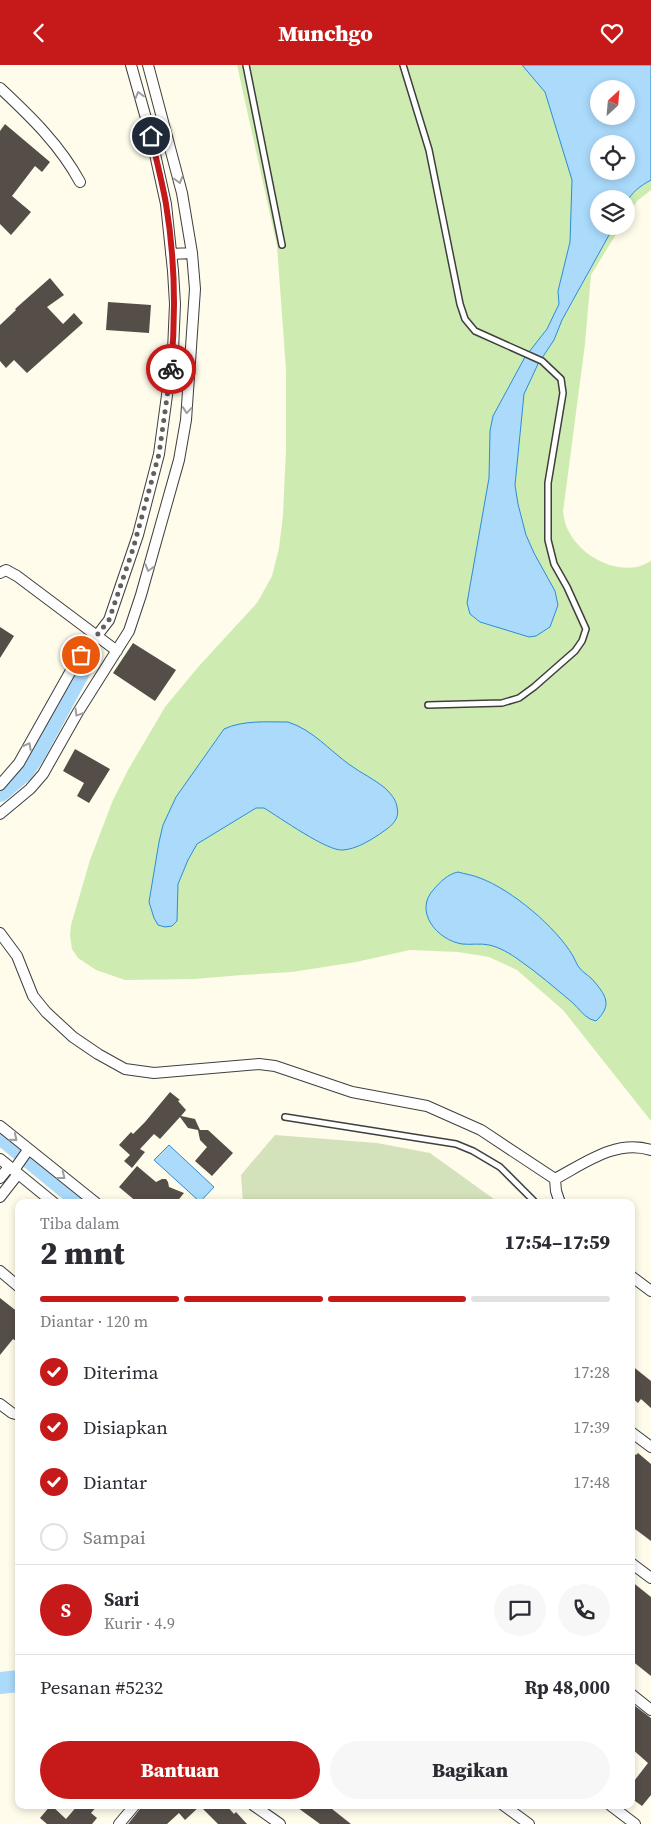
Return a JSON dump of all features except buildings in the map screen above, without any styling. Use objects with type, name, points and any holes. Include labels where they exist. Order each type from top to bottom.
[{"type":"street","points":[[0,785],[19,763],[73,667],[109,620],[138,535],[159,454],[167,403],[175,304],[166,205],[151,136],[131,65]]},
{"type":"street","points":[[0,814],[30,789],[43,774],[78,712],[129,631],[141,595],[180,452],[186,420],[195,289],[192,253],[182,193],[148,65]]},
{"type":"street","points":[[0,89],[45,131],[80,182]]},
{"type":"street","points":[[171,255],[192,253]]},
{"type":"street","points":[[0,573],[6,570],[17,576],[117,651]]},
{"type":"street","points":[[0,933],[17,956],[33,996],[46,1012],[73,1037],[125,1069],[154,1073],[259,1064],[275,1065],[352,1092],[427,1106],[456,1117],[481,1129],[555,1179]]},
{"type":"street","points":[[0,1127],[27,1152],[91,1199]]},
{"type":"street","points":[[555,1179],[596,1156],[619,1149],[640,1147],[651,1150]]},
{"type":"street","points":[[0,1197],[15,1168],[27,1152]]},
{"type":"street","points":[[0,1159],[15,1168],[50,1199]]},
{"type":"street","points":[[0,1179],[15,1168]]},
{"type":"street","points":[[555,1179],[559,1199]]},
{"type":"street","points":[[0,1271],[15,1284]]},
{"type":"street","points":[[635,1279],[651,1291]]},
{"type":"street","points":[[0,1405],[15,1414]]},
{"type":"street","points":[[635,1435],[651,1447]]},
{"type":"street","points":[[635,1566],[651,1578]]},
{"type":"street","points":[[635,1697],[651,1710]]},
{"type":"street","points":[[119,1824],[132,1809]]},
{"type":"street","points":[[259,1809],[280,1824]]},
{"type":"street","points":[[508,1809],[529,1824]]},
{"type":"street","points":[[615,1809],[635,1824]]},
{"type":"lane","points":[[246,65],[282,245]]},
{"type":"lane","points":[[403,65],[429,150],[460,304],[466,319],[474,331],[542,361],[560,379],[563,393],[548,483],[548,540],[554,565],[567,587],[586,629],[582,641],[575,651],[519,698],[502,703],[428,705]]},
{"type":"lane","points":[[285,1117],[456,1144],[473,1151],[500,1167],[532,1199]]},
{"type":"green space","points":[[237,65],[651,65],[651,190],[635,204],[635,190],[590,190],[590,235],[615,235],[591,275],[585,344],[563,512],[566,526],[572,537],[587,553],[596,559],[616,567],[626,568],[637,567],[651,561],[651,1121],[563,1010],[517,970],[489,957],[458,952],[410,950],[356,962],[292,972],[195,979],[125,980],[96,970],[78,958],[72,949],[71,925],[90,860],[113,800],[128,770],[165,707],[199,666],[257,603],[272,576],[279,548],[283,515],[286,449],[286,370],[277,246]]},
{"type":"green space","points":[[275,1135],[377,1143],[430,1153],[494,1199],[243,1199],[241,1175]]},
{"type":"water","points":[[522,65],[651,65],[651,180],[635,192],[635,190],[590,190],[590,235],[609,235],[562,320],[554,340],[538,364],[524,394],[515,485],[518,504],[526,535],[555,591],[558,605],[550,627],[536,636],[529,637],[480,622],[470,614],[467,603],[489,478],[490,431],[493,416],[525,357],[547,329],[559,304],[558,291],[570,242],[572,180],[545,92]]},
{"type":"water","points":[[288,722],[313,735],[350,765],[385,788],[396,804],[398,815],[395,821],[387,829],[370,840],[354,848],[343,850],[326,846],[264,808],[256,808],[197,844],[178,884],[177,921],[172,926],[158,925],[149,902],[163,825],[176,797],[224,729],[247,723]]},
{"type":"water","points":[[458,872],[480,878],[506,891],[556,933],[573,956],[577,965],[592,979],[604,995],[606,1000],[605,1010],[596,1021],[585,1016],[547,981],[509,953],[489,945],[462,944],[444,937],[437,931],[427,915],[426,906],[428,898],[442,881]]},
{"type":"water","points":[[169,1145],[214,1187],[203,1199],[197,1199],[154,1160]]},
{"type":"waterway","points":[[0,791],[23,771],[34,755],[81,668]]},
{"type":"waterway","points":[[0,1133],[80,1199]]},
{"type":"waterway","points":[[0,1683],[15,1681]]},
{"type":"way so far","points":[[81,655],[109,620],[138,535],[159,454],[171,369]]},
{"type":"route","points":[[151,136],[166,205],[173,271],[175,304],[171,369]]}]
